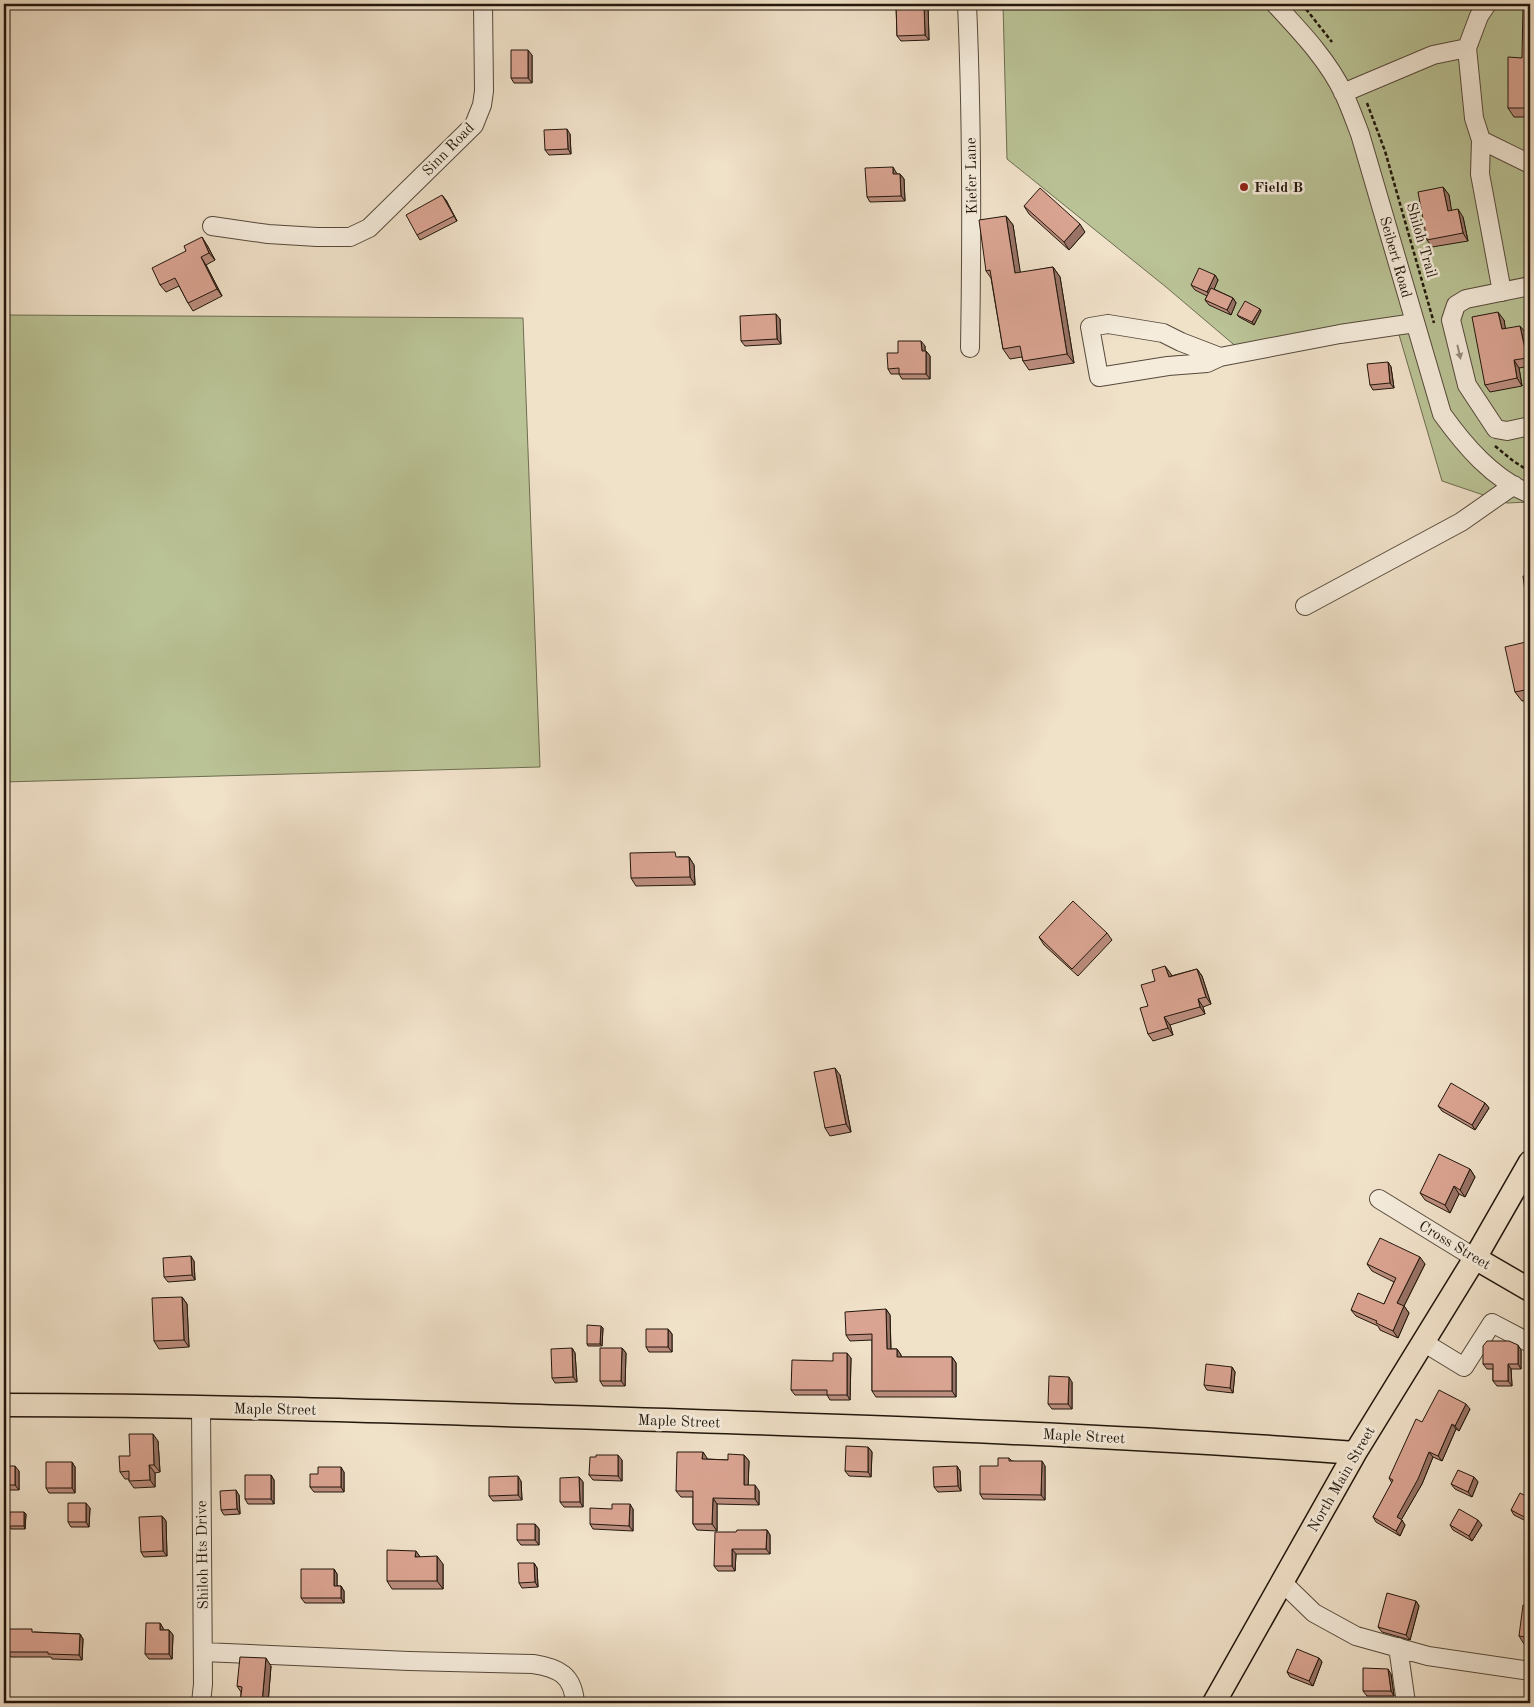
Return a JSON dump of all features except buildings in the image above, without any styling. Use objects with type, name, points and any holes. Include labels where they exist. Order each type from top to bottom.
[{"type":"main road","name":"North Main Street","points":[[1214,1703],[1354,1453],[1476,1258],[1524,1189],[1530,1162]]},
{"type":"main road","name":"Cross Street","points":[[1476,1258],[1530,1290]]},
{"type":"main road","name":"Maple Street","points":[[4,1405],[201,1407],[724,1422],[1056,1434],[1354,1453]]},
{"type":"street","name":"Sinn Road","points":[[212,226],[268,234],[350,237],[369,228],[474,125],[482,106],[484,91],[482,4]]},
{"type":"street","name":"Kiefer Lane","points":[[967,4],[970,64],[972,290],[970,348]]},
{"type":"street","name":"Seibert Road","points":[[1275,4],[1300,30],[1327,65],[1352,90],[1360,134],[1442,414],[1464,444],[1490,470],[1530,494]]},
{"type":"street","points":[[1487,4],[1479,16],[1467,48],[1474,118],[1482,140],[1480,174],[1502,292]]},
{"type":"street","points":[[1352,90],[1433,54],[1467,48]]},
{"type":"street","points":[[1482,140],[1530,164]]},
{"type":"street","points":[[1530,286],[1466,299],[1456,305],[1443,322],[1466,385],[1496,429],[1507,431],[1530,426]]},
{"type":"street","points":[[1220,357],[1163,333],[1108,324],[1090,327],[1099,377],[1168,366],[1207,363],[1220,357],[1340,334],[1415,323]]},
{"type":"street","points":[[1305,606],[1461,522],[1514,485]]},
{"type":"street","name":"Cross Street","points":[[1379,1199],[1476,1258]]},
{"type":"street","points":[[1423,1342],[1464,1367],[1492,1323],[1530,1343]]},
{"type":"street","name":"Shiloh Hts Drive","points":[[201,1407],[204,1684],[201,1703]]},
{"type":"street","points":[[1282,1582],[1314,1613],[1356,1636],[1428,1656],[1530,1671]]},
{"type":"street","points":[[1398,1647],[1406,1703]]},
{"type":"street","points":[[203,1652],[409,1661],[533,1664],[547,1666],[560,1671],[570,1680],[575,1703]]},
{"type":"path","points":[[1302,4],[1332,42]]},
{"type":"path","name":"Shiloh Trail","points":[[1352,90],[1377,125],[1443,322]]},
{"type":"path","points":[[1491,442],[1530,472]]},
{"type":"green space","points":[[1003,4],[1530,4],[1530,502],[1507,503],[1442,481],[1395,321],[1239,349],[1166,287],[1007,159]]},
{"type":"green space","points":[[4,315],[523,318],[540,767],[4,782]]},
{"type":"place","name":"Field B","points":[[1244,187]]}]
